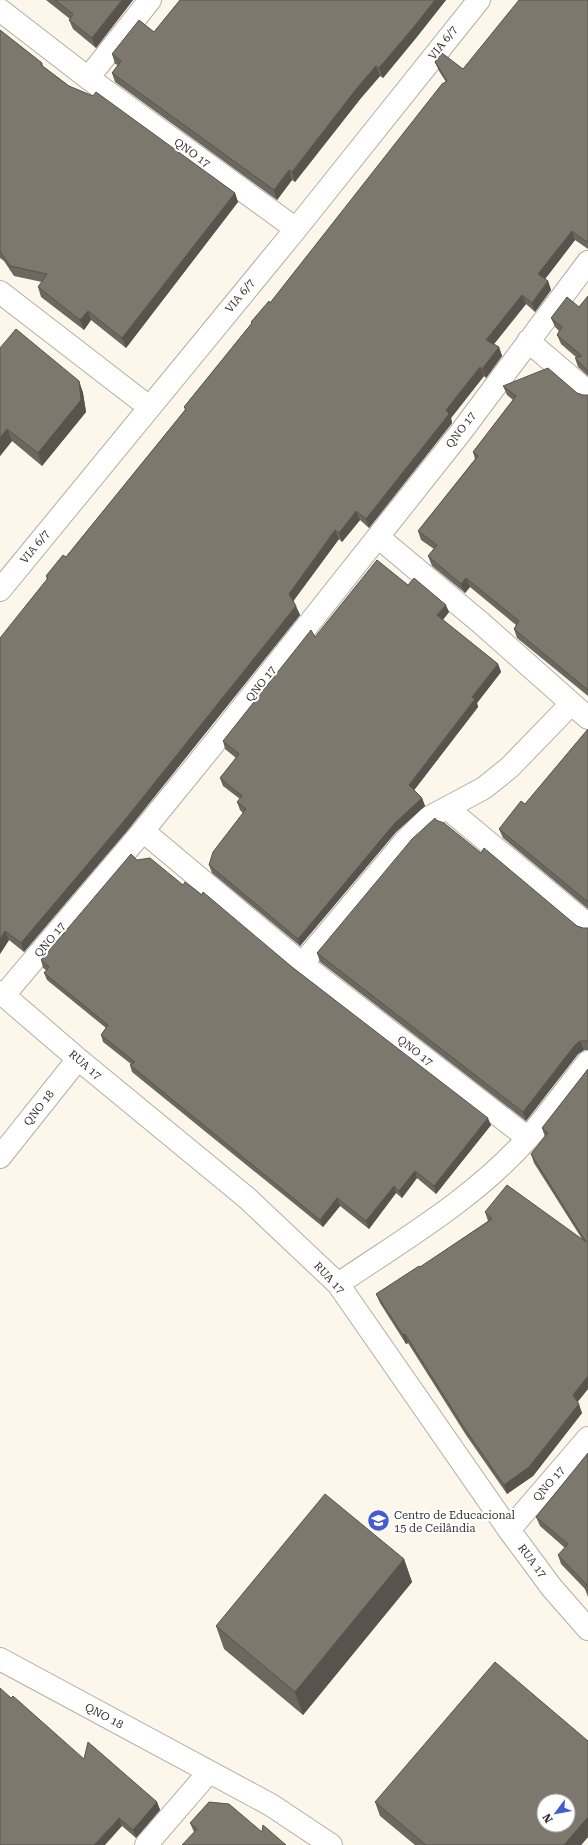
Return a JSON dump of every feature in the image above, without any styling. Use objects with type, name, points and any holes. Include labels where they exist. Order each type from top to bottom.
[{"type":"street","points":[[88,78],[150,0]]},
{"type":"street","name":"VIA 6/7","points":[[0,590],[296,229],[479,0]]},
{"type":"street","name":"QNO 17","points":[[0,10],[88,78],[296,229]]},
{"type":"street","name":"QNO 17","points":[[2,993],[143,831],[461,432],[588,262]]},
{"type":"street","points":[[0,292],[149,407]]},
{"type":"street","points":[[528,341],[588,392]]},
{"type":"street","points":[[378,537],[482,623],[588,718]]},
{"type":"street","points":[[302,964],[406,840],[428,818],[484,788],[510,767],[571,704]]},
{"type":"street","points":[[447,808],[588,925]]},
{"type":"street","name":"QNO 17","points":[[143,831],[302,964],[528,1138]]},
{"type":"street","name":"RUA 17","points":[[2,993],[78,1059],[247,1198],[338,1284],[509,1530],[552,1588],[588,1629]]},
{"type":"street","name":"QNO 18","points":[[0,1157],[78,1059]]},
{"type":"street","points":[[338,1284],[444,1212],[491,1174],[528,1138],[588,1062]]},
{"type":"street","name":"QNO 17","points":[[509,1530],[588,1438]]},
{"type":"street","name":"QNO 18","points":[[0,1659],[271,1805],[331,1845]]},
{"type":"street","points":[[146,1845],[209,1772]]},
{"type":"building","points":[[55,0],[122,0],[92,38],[69,20],[73,14]]},
{"type":"building","points":[[180,0],[435,0],[379,68],[376,66],[357,88],[292,172],[289,170],[274,190],[112,73],[121,61],[112,54],[139,20],[154,32]]},
{"type":"building","points":[[519,0],[588,0],[588,241],[585,241],[572,231],[538,274],[548,281],[532,303],[522,295],[486,340],[499,347],[482,369],[480,367],[446,410],[449,414],[366,519],[356,511],[339,533],[335,530],[289,594],[296,606],[124,821],[21,943],[5,931],[0,939],[0,638],[48,578],[46,576],[63,555],[66,557],[186,409],[184,407],[252,323],[251,322],[269,301],[270,303],[442,84],[447,81],[435,62],[442,53],[463,69]]},
{"type":"building","points":[[0,30],[42,63],[41,65],[69,86],[93,96],[96,92],[235,193],[122,338],[88,311],[80,320],[38,287],[47,274],[10,266],[0,251]]},
{"type":"building","points":[[588,296],[588,371],[575,358],[582,356],[557,335],[562,327],[551,318],[567,297],[579,307]]},
{"type":"building","points":[[16,329],[79,381],[81,400],[38,453],[7,429],[0,438],[0,348]]},
{"type":"building","points":[[548,368],[577,393],[588,395],[588,690],[514,629],[519,621],[466,578],[461,584],[428,556],[437,545],[418,531],[478,456],[473,452],[516,396],[503,386]]},
{"type":"building","points":[[377,560],[408,585],[414,578],[446,605],[437,615],[498,664],[472,697],[475,699],[409,785],[422,798],[394,824],[298,939],[209,865],[213,852],[246,809],[237,802],[242,796],[220,778],[239,754],[223,741],[311,630],[315,637]]},
{"type":"building","points":[[588,729],[588,902],[499,829],[521,801],[525,804]]},
{"type":"building","points":[[435,818],[436,820],[444,823],[481,853],[484,848],[577,926],[588,928],[588,1041],[580,1041],[575,1045],[523,1112],[317,953],[412,839]]},
{"type":"building","points":[[131,854],[137,860],[150,858],[183,885],[185,882],[202,895],[203,892],[292,967],[488,1118],[434,1186],[415,1171],[399,1191],[394,1186],[366,1221],[337,1198],[320,1220],[130,1065],[135,1062],[101,1035],[108,1025],[44,973],[49,967],[41,960]]},
{"type":"building","points":[[588,1069],[588,1376],[573,1395],[579,1404],[529,1467],[504,1485],[463,1426],[405,1334],[403,1335],[376,1294],[419,1266],[420,1267],[492,1219],[485,1212],[507,1185],[586,1242],[531,1154],[548,1133],[542,1128]]},
{"type":"building","points":[[588,1453],[588,1591],[585,1588],[587,1585],[558,1555],[568,1544],[536,1517]]},
{"type":"building","points":[[325,1494],[404,1559],[295,1692],[216,1626]]},
{"type":"building","points":[[495,1662],[588,1741],[588,1817],[576,1831],[576,1793],[536,1793],[536,1833],[574,1833],[564,1845],[426,1845],[375,1802]]},
{"type":"building","points":[[0,1688],[11,1698],[13,1696],[84,1759],[88,1742],[157,1802],[133,1830],[119,1818],[94,1845],[0,1845]]},
{"type":"building","points":[[209,1802],[229,1804],[262,1832],[263,1825],[286,1845],[182,1845],[197,1829],[190,1823]]},
{"type":"place","name":"Centro de Educacional 15 de Ceilândia","points":[[379,1521]]}]
